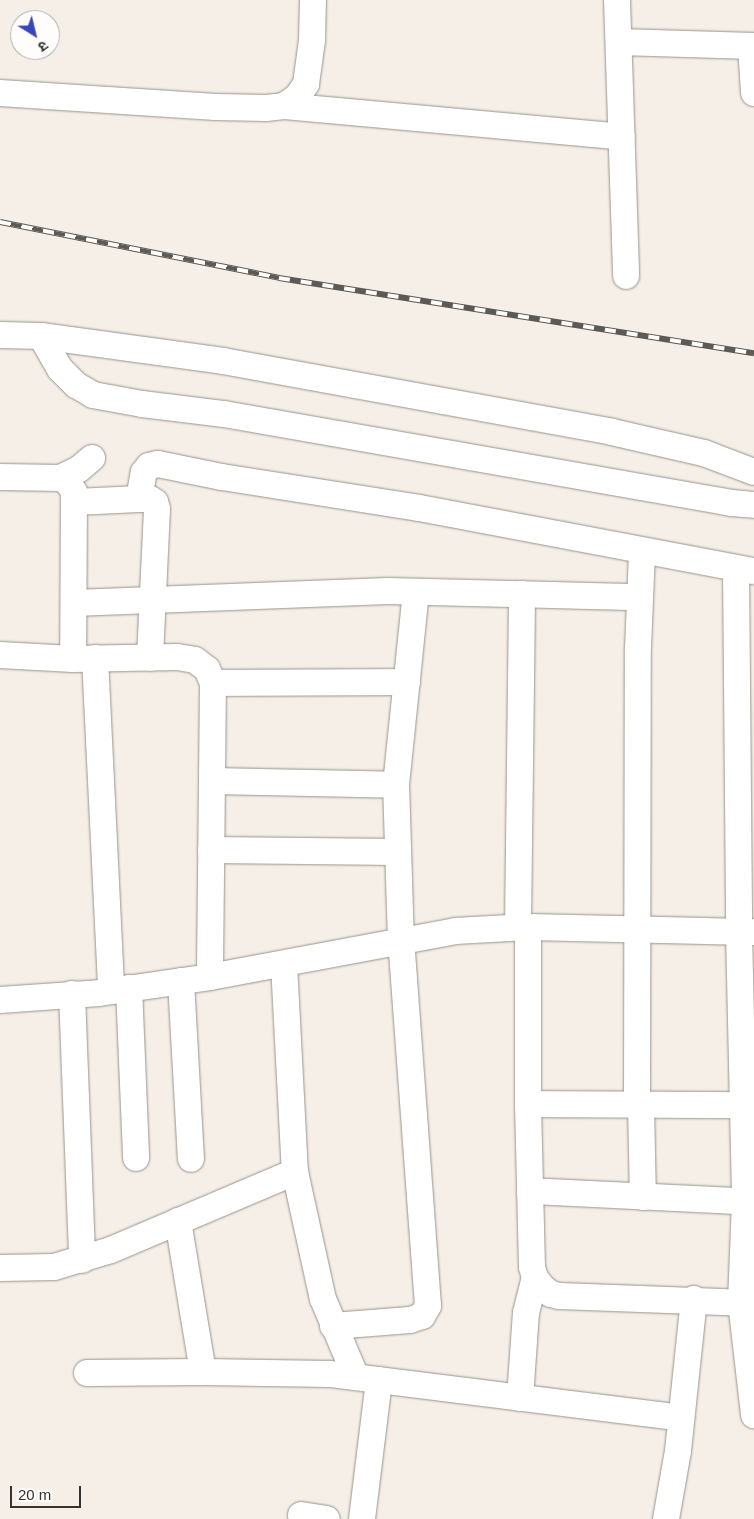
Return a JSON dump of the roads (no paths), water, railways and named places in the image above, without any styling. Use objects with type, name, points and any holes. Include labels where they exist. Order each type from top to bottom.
[{"type":"street","points":[[284,106],[298,97],[306,84],[312,40],[313,0]]},
{"type":"street","points":[[618,0],[626,276]]},
{"type":"street","points":[[619,42],[752,46],[754,93]]},
{"type":"street","points":[[0,93],[216,108],[284,106],[622,137]]},
{"type":"street","points":[[0,335],[41,336],[223,361],[602,430],[704,453],[754,472]]},
{"type":"street","points":[[41,336],[60,369],[76,385],[93,395],[142,404],[224,414],[754,505]]},
{"type":"street","points":[[60,478],[79,469],[92,458]]},
{"type":"street","points":[[139,499],[144,472],[149,466],[158,464],[222,477],[419,508],[745,569],[746,932],[743,1105],[750,1202],[747,1303],[754,1415]]},
{"type":"street","points":[[0,477],[60,478],[68,482],[74,492],[74,603],[84,658],[120,989],[136,1158]]},
{"type":"street","points":[[75,502],[139,499],[150,499],[155,502],[157,509],[150,658]]},
{"type":"street","points":[[642,551],[640,597],[638,929],[639,1104],[642,1197]]},
{"type":"street","points":[[74,603],[388,591],[640,597]]},
{"type":"street","points":[[333,1326],[410,1320],[422,1316],[428,1306],[401,942],[396,785],[416,592]]},
{"type":"street","points":[[522,594],[523,927],[532,1267],[535,1278],[543,1288],[551,1294],[559,1296],[694,1299],[747,1303]]},
{"type":"street","points":[[0,655],[84,658],[178,657],[194,660],[207,669],[213,683],[210,977]]},
{"type":"street","points":[[213,683],[407,682]]},
{"type":"street","points":[[212,781],[396,785]]},
{"type":"street","points":[[211,850],[398,852]]},
{"type":"street","points":[[0,1000],[120,989],[210,977],[455,931],[523,927],[746,932]]},
{"type":"street","points":[[284,964],[295,1172],[323,1298],[333,1326],[368,1379],[362,1519]]},
{"type":"street","points":[[181,981],[191,1159]]},
{"type":"street","points":[[72,994],[82,1260]]},
{"type":"street","points":[[528,1104],[743,1105]]},
{"type":"street","points":[[0,1268],[54,1267],[82,1260],[111,1250],[295,1172]]},
{"type":"street","points":[[530,1192],[750,1202]]},
{"type":"street","points":[[178,1221],[203,1372]]},
{"type":"street","points":[[520,1398],[526,1313],[535,1278]]},
{"type":"street","points":[[666,1519],[681,1418],[694,1299]]},
{"type":"street","points":[[87,1373],[330,1374],[681,1418]]},
{"type":"street","points":[[301,1515],[327,1519]]},
{"type":"railway","points":[[0,222],[279,278],[754,353]]}]
